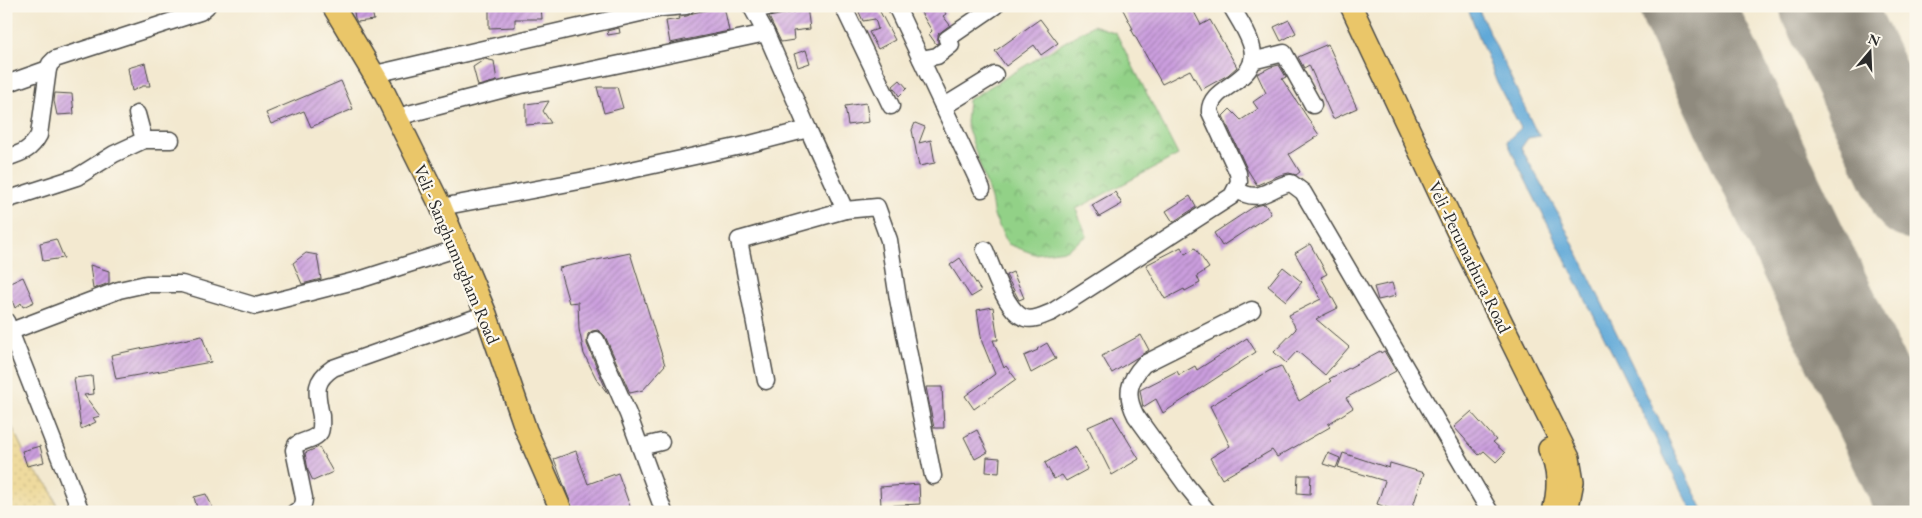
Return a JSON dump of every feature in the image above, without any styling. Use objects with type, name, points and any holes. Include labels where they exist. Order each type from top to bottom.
[{"type":"main road","name":"Veli - Sanghumugham Road","points":[[334,6],[375,74],[459,248],[486,314],[526,430],[562,512]]},
{"type":"main road","points":[[1339,6],[1510,372],[1556,463],[1558,490],[1553,512]]},
{"type":"main road","name":"Veli -Perumathura Road","points":[[1351,6],[1465,248],[1569,458],[1573,481],[1567,512]]},
{"type":"street","points":[[6,158],[26,152],[35,144],[39,135],[50,64],[62,56],[200,12],[206,6]]},
{"type":"street","points":[[375,74],[662,8],[686,6]]},
{"type":"street","points":[[773,6],[753,8],[845,210]]},
{"type":"street","points":[[843,6],[891,106]]},
{"type":"street","points":[[896,6],[982,189]]},
{"type":"street","points":[[921,59],[937,56],[951,45],[947,40],[995,6]]},
{"type":"street","points":[[1231,6],[1251,44],[1252,61],[1243,77],[1213,99],[1210,105],[1210,112],[1238,173],[1240,189]]},
{"type":"street","points":[[397,117],[512,87],[766,33]]},
{"type":"street","points":[[1252,61],[1284,54],[1313,105]]},
{"type":"street","points":[[6,84],[48,69]]},
{"type":"street","points":[[943,107],[995,75]]},
{"type":"street","points":[[137,114],[144,140]]},
{"type":"street","points":[[440,207],[585,180],[750,144],[808,129]]},
{"type":"street","points":[[6,200],[77,177],[114,154],[144,140],[171,140]]},
{"type":"street","points":[[1240,189],[1256,197],[1283,184],[1291,183],[1303,192],[1490,512]]},
{"type":"street","points":[[985,250],[1012,308],[1025,318],[1032,319],[1052,312],[1225,201],[1240,189]]},
{"type":"street","points":[[766,381],[739,240],[845,210],[877,207],[889,240],[898,299],[933,476]]},
{"type":"street","points":[[81,512],[7,328],[120,290],[146,284],[182,284],[256,306],[362,279],[459,248]]},
{"type":"street","points":[[1208,512],[1136,416],[1131,405],[1130,390],[1133,376],[1144,364],[1252,310]]},
{"type":"street","points":[[295,512],[304,505],[304,498],[294,450],[296,445],[320,433],[322,422],[317,388],[319,379],[333,368],[486,314]]},
{"type":"street","points":[[596,340],[640,446],[664,512]]},
{"type":"street","points":[[640,446],[661,442]]},
{"type":"sand","points":[[6,414],[31,467],[50,487],[59,512],[6,512]]},
{"type":"green space","points":[[1093,25],[1116,33],[1178,155],[1076,209],[1087,236],[1066,250],[1034,254],[1008,244],[994,216],[991,199],[966,123],[968,100]]},
{"type":"water","points":[[1467,6],[1477,6],[1540,136],[1528,138],[1521,148],[1561,219],[1704,512],[1692,512],[1520,169],[1507,141],[1521,128],[1497,83]]},
{"type":"building","points":[[353,6],[371,6],[374,20],[357,22]]},
{"type":"building","points":[[489,6],[541,6],[542,19],[515,19],[515,27],[489,28]]},
{"type":"building","points":[[724,6],[729,31],[670,43],[666,21],[680,19],[679,17]]},
{"type":"building","points":[[870,6],[877,6],[895,40],[878,49],[869,32],[878,29],[875,19],[863,21],[859,12]]},
{"type":"building","points":[[917,6],[942,6],[946,14],[943,16],[950,25],[938,34],[938,43],[936,44],[929,34],[932,31]]},
{"type":"building","points":[[1121,6],[1191,6],[1201,25],[1210,20],[1237,67],[1228,75],[1201,90],[1190,70],[1162,84],[1131,29],[1133,29]]},
{"type":"building","points":[[807,7],[810,29],[793,31],[794,40],[781,42],[769,17],[794,12],[793,9]]},
{"type":"building","points":[[1040,19],[1058,43],[1041,55],[1034,45],[1006,66],[995,51]]},
{"type":"building","points":[[1289,20],[1296,33],[1281,41],[1274,27]]},
{"type":"building","points":[[619,28],[620,33],[608,35],[607,31]]},
{"type":"building","points":[[1328,44],[1357,108],[1333,119],[1309,65],[1304,68],[1298,57]]},
{"type":"building","points":[[806,50],[810,63],[798,67],[794,54]]},
{"type":"building","points":[[485,59],[494,61],[497,81],[478,86],[473,67]]},
{"type":"building","points":[[145,63],[150,86],[143,86],[132,91],[128,68]]},
{"type":"building","points":[[1279,65],[1286,77],[1282,79],[1319,135],[1289,154],[1300,172],[1296,175],[1289,173],[1280,175],[1257,185],[1247,169],[1223,116],[1230,109],[1241,120],[1258,109],[1253,102],[1266,93],[1257,74]]},
{"type":"building","points":[[900,80],[907,88],[899,96],[893,86]]},
{"type":"building","points":[[341,81],[353,109],[311,127],[304,111],[271,124],[266,113]]},
{"type":"building","points":[[597,87],[617,87],[623,108],[604,113]]},
{"type":"building","points":[[55,93],[72,94],[74,114],[57,115],[54,101]]},
{"type":"building","points":[[549,101],[543,111],[551,123],[526,125],[526,104]]},
{"type":"building","points":[[866,103],[869,122],[848,125],[845,106]]},
{"type":"building","points":[[915,123],[925,127],[919,143],[931,140],[935,163],[919,166],[912,130]]},
{"type":"building","points":[[1115,192],[1122,204],[1099,217],[1092,205]]},
{"type":"building","points":[[1190,196],[1196,207],[1173,222],[1166,211]]},
{"type":"building","points":[[1265,204],[1271,214],[1222,246],[1214,233],[1255,206]]},
{"type":"building","points":[[56,239],[64,258],[43,261],[40,243]]},
{"type":"building","points":[[1310,244],[1327,274],[1321,277],[1338,308],[1316,319],[1349,347],[1325,375],[1297,351],[1286,363],[1274,352],[1296,329],[1289,315],[1321,299],[1295,253]]},
{"type":"building","points":[[1181,247],[1185,254],[1195,248],[1209,268],[1197,276],[1200,283],[1165,299],[1146,265]]},
{"type":"building","points":[[306,253],[317,255],[321,279],[302,284],[293,263]]},
{"type":"building","points":[[630,253],[665,365],[643,390],[630,393],[605,336],[598,330],[592,331],[588,334],[587,344],[608,394],[596,378],[584,354],[579,329],[578,302],[569,303],[559,268]]},
{"type":"building","points":[[960,258],[981,291],[971,297],[950,265]]},
{"type":"building","points":[[90,265],[109,271],[109,283],[93,289]]},
{"type":"building","points":[[1283,267],[1302,282],[1286,301],[1268,286]]},
{"type":"building","points":[[1013,272],[1024,298],[1019,300],[1006,275]]},
{"type":"building","points":[[23,277],[34,302],[23,307],[21,303],[15,308],[6,285]]},
{"type":"building","points":[[1392,283],[1396,296],[1378,300],[1374,287]]},
{"type":"building","points":[[993,307],[998,340],[993,340],[1004,368],[1006,366],[1016,379],[974,409],[965,396],[995,374],[982,342],[977,310]]},
{"type":"building","points":[[1141,335],[1149,350],[1112,373],[1102,356]]},
{"type":"building","points":[[202,336],[211,362],[116,379],[111,355]]},
{"type":"building","points":[[1247,338],[1256,352],[1163,413],[1156,399],[1143,407],[1140,390],[1177,371],[1179,375],[1195,366],[1197,370]]},
{"type":"building","points":[[1047,343],[1056,359],[1031,373],[1024,356],[1038,350]]},
{"type":"building","points":[[1380,351],[1381,353],[1384,351],[1396,371],[1346,398],[1353,408],[1328,424],[1330,427],[1277,457],[1272,450],[1222,479],[1210,458],[1230,446],[1210,406],[1269,371],[1281,366],[1299,401],[1331,381],[1329,379]]},
{"type":"building","points":[[92,376],[94,394],[84,395],[100,416],[93,418],[96,422],[81,429],[74,378]]},
{"type":"building","points":[[926,387],[942,387],[944,428],[934,428]]},
{"type":"building","points":[[1471,412],[1496,440],[1493,442],[1505,453],[1496,462],[1484,451],[1479,455],[1454,427]]},
{"type":"building","points":[[1113,416],[1139,459],[1112,475],[1088,427]]},
{"type":"building","points":[[977,430],[988,452],[975,459],[964,437]]},
{"type":"building","points":[[40,446],[44,462],[27,466],[22,451]]},
{"type":"building","points":[[1075,446],[1088,469],[1066,481],[1062,475],[1054,479],[1045,463]]},
{"type":"building","points":[[319,447],[333,472],[313,481],[308,470],[305,453]]},
{"type":"building","points":[[576,451],[588,484],[618,473],[632,512],[574,512],[554,459]]},
{"type":"building","points":[[1328,453],[1340,458],[1336,468],[1323,464]]},
{"type":"building","points":[[1343,453],[1389,468],[1390,463],[1424,473],[1411,512],[1399,512],[1377,504],[1385,481],[1338,467]]},
{"type":"building","points":[[987,457],[1000,458],[999,473],[986,472]]},
{"type":"building","points":[[1298,475],[1311,475],[1310,494],[1297,493]]},
{"type":"building","points":[[919,484],[920,504],[881,506],[880,487]]},
{"type":"building","points":[[206,494],[215,512],[198,512],[194,497]]},
{"type":"runway","points":[[1687,6],[1916,489]]},
{"type":"runway","points":[[1827,6],[1916,193]]}]
